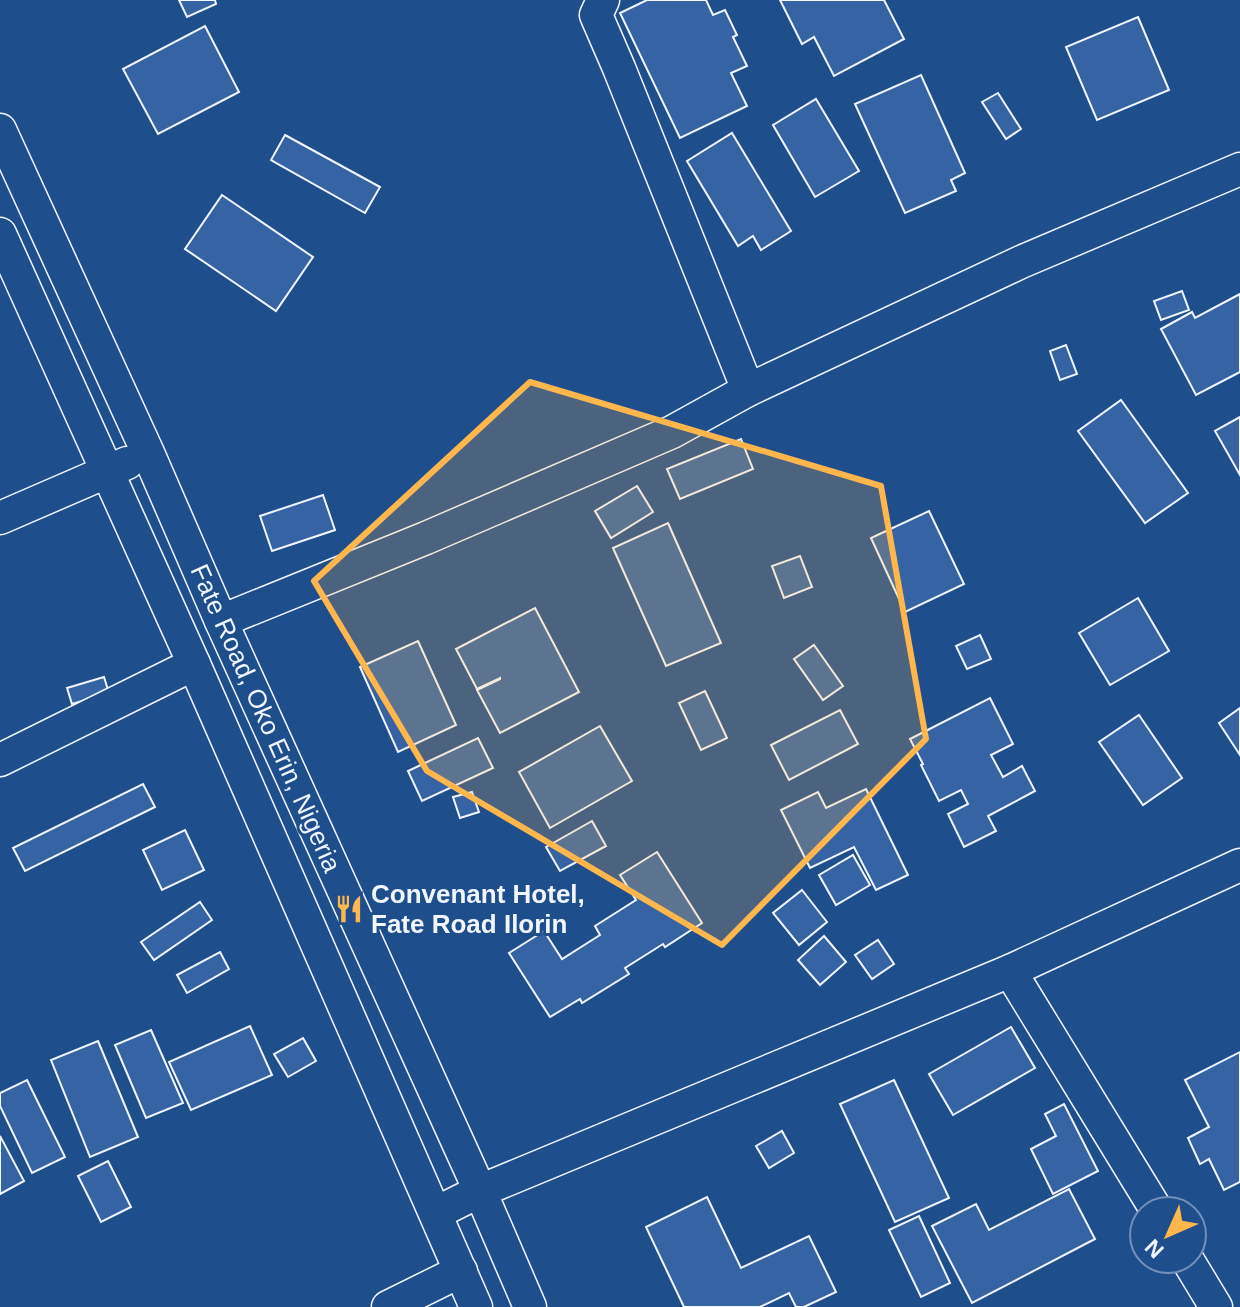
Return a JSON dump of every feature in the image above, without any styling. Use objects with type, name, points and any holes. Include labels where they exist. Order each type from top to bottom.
[{"type":"street","points":[[603,0],[596,15],[748,390]]},
{"type":"street","name":"Fate Road, Oko Erin, Nigeria","points":[[0,130],[530,1307]]},
{"type":"street","points":[[221,621],[426,538],[672,432],[748,390],[1021,262],[1240,169]]},
{"type":"street","name":"Fate Road, Oko Erin, Nigeria","points":[[0,234],[194,664],[476,1307]]},
{"type":"street","points":[[0,518],[148,453]]},
{"type":"street","points":[[0,760],[194,664]]},
{"type":"street","points":[[436,1213],[480,1191],[1010,971],[1240,865]]},
{"type":"street","points":[[1010,971],[1147,1195]]},
{"type":"street","points":[[388,1307],[461,1271]]},
{"type":"street","points":[[1197,1275],[1216,1307]]},
{"type":"highlighted area","points":[[530,382],[881,486],[926,739],[722,945],[427,771],[314,581]]},
{"type":"building","points":[[179,0],[215,0],[216,4],[187,17]]},
{"type":"building","points":[[647,0],[706,0],[713,15],[725,10],[737,35],[733,37],[747,66],[731,73],[747,106],[680,138],[620,13]]},
{"type":"building","points":[[780,0],[884,0],[904,39],[834,76],[814,37],[802,44]]},
{"type":"building","points":[[1138,17],[1169,90],[1097,120],[1066,47]]},
{"type":"building","points":[[205,26],[239,92],[158,134],[123,69]]},
{"type":"building","points":[[921,75],[965,173],[951,180],[956,191],[905,213],[855,104]]},
{"type":"building","points":[[998,93],[1021,129],[1006,139],[982,102]]},
{"type":"building","points":[[816,99],[859,171],[815,197],[773,125]]},
{"type":"building","points":[[732,133],[791,231],[761,250],[753,236],[738,246],[687,161]]},
{"type":"building","points":[[285,135],[380,187],[365,213],[271,160]]},
{"type":"building","points":[[222,195],[313,257],[276,311],[185,249]]},
{"type":"building","points":[[1182,291],[1189,310],[1161,320],[1154,301]]},
{"type":"building","points":[[1240,294],[1240,372],[1196,395],[1161,329],[1192,312],[1195,318]]},
{"type":"building","points":[[1066,345],[1077,374],[1060,380],[1050,351]]},
{"type":"building","points":[[1121,400],[1188,493],[1145,523],[1078,431]]},
{"type":"building","points":[[1240,417],[1240,475],[1215,431]]},
{"type":"building","points":[[741,439],[753,469],[680,499],[667,469]]},
{"type":"building","points":[[637,486],[653,512],[611,538],[595,511]]},
{"type":"building","points":[[323,495],[335,530],[272,551],[260,516]]},
{"type":"building","points":[[929,511],[964,584],[905,612],[871,538]]},
{"type":"building","points":[[668,523],[721,643],[666,666],[613,548]]},
{"type":"building","points":[[800,556],[812,587],[784,598],[772,566]]},
{"type":"building","points":[[1138,598],[1169,651],[1110,685],[1079,633]]},
{"type":"building","points":[[535,608],[579,692],[500,733],[477,690],[500,678],[477,689],[456,649]]},
{"type":"building","points":[[980,635],[991,659],[967,669],[956,646]]},
{"type":"building","points":[[418,641],[456,725],[398,752],[360,667]]},
{"type":"building","points":[[814,645],[843,686],[823,700],[794,659]]},
{"type":"building","points":[[104,677],[109,693],[72,704],[67,688]]},
{"type":"building","points":[[705,691],[727,738],[701,750],[679,703]]},
{"type":"building","points":[[990,698],[1013,744],[991,755],[1003,777],[1022,766],[1035,791],[988,816],[996,831],[964,847],[948,814],[968,804],[961,790],[939,801],[910,739]]},
{"type":"building","points":[[1240,708],[1240,755],[1219,723]]},
{"type":"building","points":[[840,710],[858,744],[789,780],[771,745]]},
{"type":"building","points":[[1139,715],[1182,778],[1143,805],[1099,742]]},
{"type":"building","points":[[600,726],[632,781],[550,828],[519,772]]},
{"type":"building","points":[[478,738],[493,768],[422,801],[408,771]]},
{"type":"building","points":[[143,784],[155,807],[25,871],[13,848]]},
{"type":"building","points":[[866,789],[908,875],[876,890],[854,847],[810,868],[781,810],[818,792],[826,808]]},
{"type":"building","points":[[472,792],[479,812],[460,818],[453,797]]},
{"type":"building","points":[[592,821],[606,846],[560,871],[546,847]]},
{"type":"building","points":[[185,830],[204,870],[162,890],[143,850]]},
{"type":"building","points":[[657,852],[702,923],[625,968],[629,974],[582,1003],[580,999],[550,1017],[509,953],[544,931],[562,959],[600,935],[595,926],[636,900],[620,875]]},
{"type":"building","points":[[853,855],[870,885],[836,905],[819,875]]},
{"type":"building","points":[[802,890],[827,922],[799,945],[773,913]]},
{"type":"building","points":[[200,902],[212,920],[154,960],[141,942]]},
{"type":"building","points":[[824,936],[846,962],[820,985],[798,960]]},
{"type":"building","points":[[878,940],[894,964],[872,979],[855,955]]},
{"type":"building","points":[[220,952],[229,969],[187,993],[177,975]]},
{"type":"building","points":[[250,1026],[272,1075],[191,1110],[169,1062]]},
{"type":"building","points":[[1011,1027],[1035,1068],[953,1115],[929,1074]]},
{"type":"building","points":[[151,1030],[183,1103],[146,1118],[115,1045]]},
{"type":"building","points":[[303,1038],[316,1061],[288,1077],[274,1054]]},
{"type":"building","points":[[98,1041],[138,1137],[90,1157],[51,1060]]},
{"type":"building","points":[[1240,1052],[1240,1182],[1224,1190],[1209,1159],[1200,1164],[1188,1138],[1209,1127],[1185,1080]]},
{"type":"building","points":[[27,1080],[65,1157],[32,1173],[0,1106],[0,1093]]},
{"type":"building","points":[[894,1080],[949,1198],[895,1222],[840,1104]]},
{"type":"building","points":[[1064,1104],[1098,1171],[1053,1194],[1031,1149],[1056,1136],[1045,1114]]},
{"type":"building","points":[[782,1131],[794,1153],[769,1168],[756,1146]]},
{"type":"building","points":[[0,1136],[24,1181],[0,1194]]},
{"type":"building","points":[[108,1161],[131,1207],[101,1222],[78,1176]]},
{"type":"building","points":[[1069,1189],[1095,1239],[972,1303],[932,1226],[976,1204],[989,1230]]},
{"type":"building","points":[[707,1197],[741,1268],[809,1236],[836,1292],[804,1307],[796,1307],[789,1293],[760,1307],[684,1307],[646,1227]]},
{"type":"building","points":[[919,1216],[950,1283],[921,1297],[889,1230]]},
{"type":"place","name":"Convenant Hotel, Fate Road Ilorin","points":[[349,909]]}]
